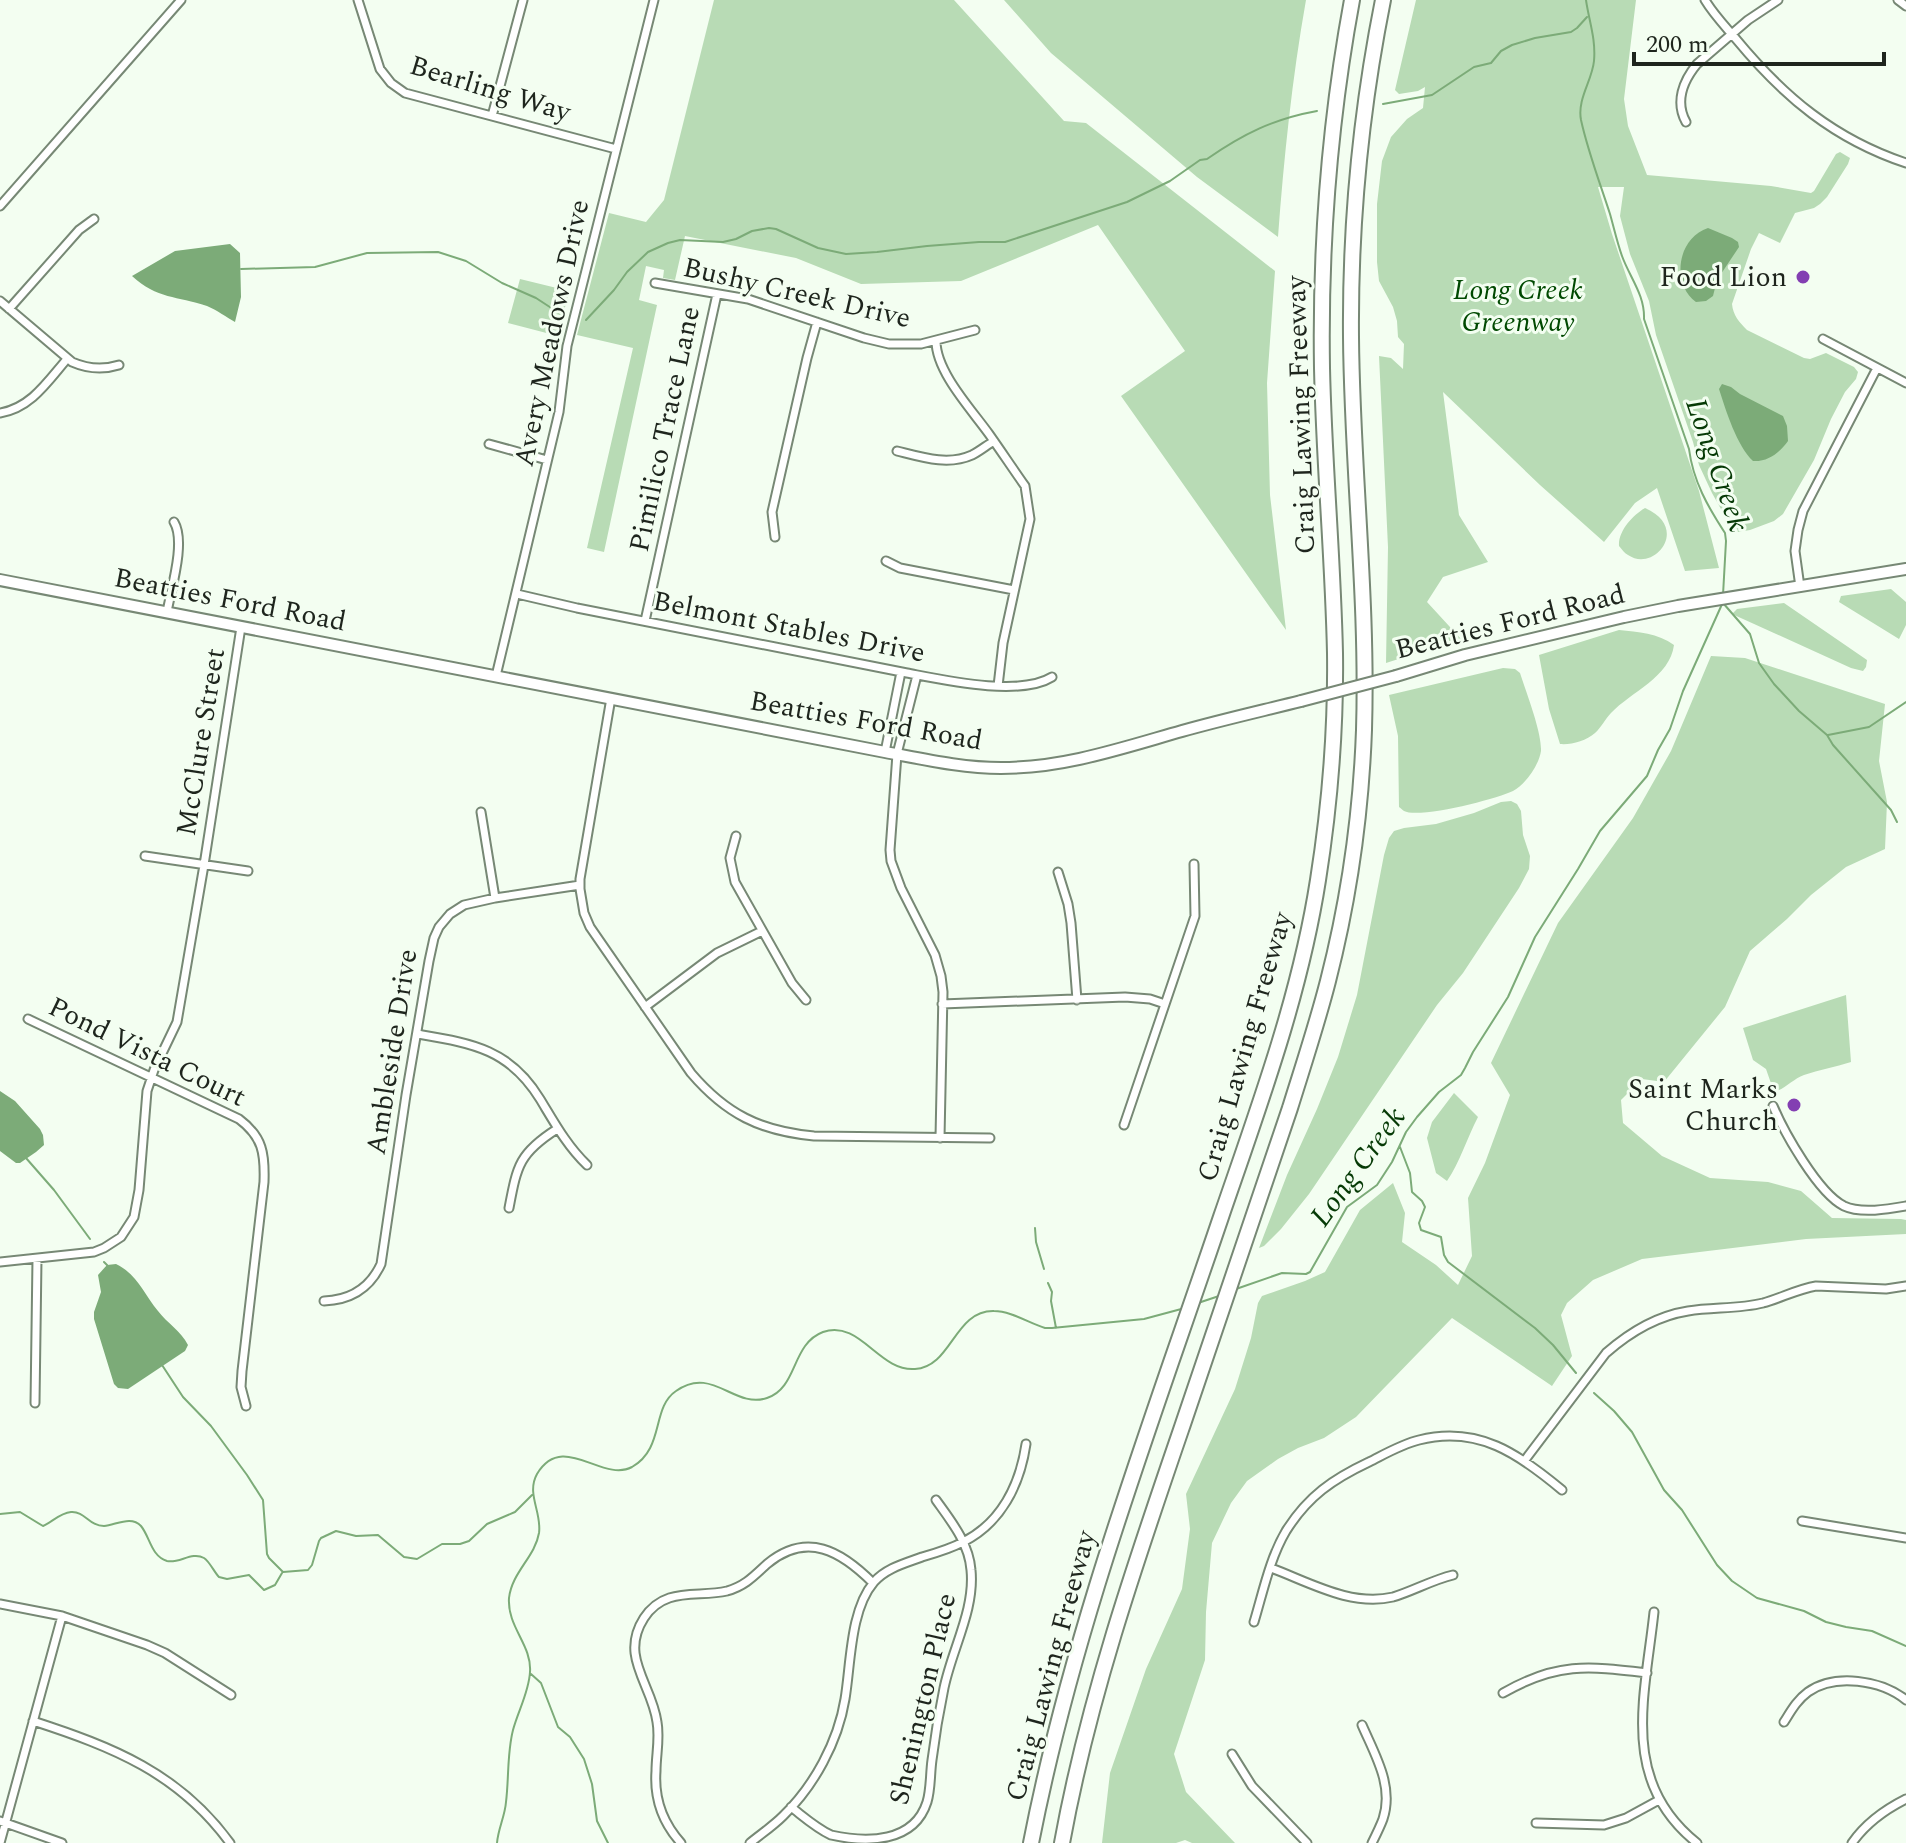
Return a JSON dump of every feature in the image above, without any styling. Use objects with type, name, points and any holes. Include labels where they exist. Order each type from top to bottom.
[{"type":"highway","name":"Craig Lawing Freeway","points":[[1031,1843],[1077,1651],[1130,1483],[1267,1083],[1298,977],[1318,884],[1329,801],[1335,656],[1322,373],[1323,222],[1329,153],[1352,0]]},
{"type":"highway","name":"Craig Lawing Freeway","points":[[1062,1843],[1083,1746],[1135,1566],[1313,1035],[1329,978],[1354,853],[1363,746],[1364,613],[1352,378],[1352,264],[1361,144],[1383,0]]},
{"type":"main road","name":"Beatties Ford Road","points":[[0,580],[885,752],[966,766],[999,768],[1061,763],[1105,754],[1465,655],[1609,620],[1906,569]]},
{"type":"street","points":[[0,206],[181,0]]},
{"type":"street","name":"Bearling Way","points":[[358,0],[380,69],[391,83],[405,93],[616,149]]},
{"type":"street","points":[[492,116],[523,0]]},
{"type":"street","name":"Avery Meadows Drive","points":[[496,676],[559,412],[567,346],[654,0]]},
{"type":"street","points":[[1705,0],[1773,81],[1808,112],[1853,141],[1906,163]]},
{"type":"street","points":[[1686,122],[1680,99],[1685,80],[1697,64],[1760,11],[1778,0]]},
{"type":"street","points":[[1898,0],[1906,6]]},
{"type":"street","points":[[9,309],[79,230],[94,219]]},
{"type":"street","name":"Bushy Creek Drive","points":[[655,283],[768,304],[889,344],[921,344],[975,330]]},
{"type":"street","name":"Pimilico Trace Lane","points":[[645,621],[717,294]]},
{"type":"street","points":[[0,301],[67,359],[91,368],[119,365]]},
{"type":"street","points":[[775,537],[772,512],[817,322]]},
{"type":"street","points":[[1823,339],[1906,383]]},
{"type":"street","points":[[936,341],[941,362],[953,385],[1025,486],[1028,497],[1030,519],[1003,643],[998,686]]},
{"type":"street","points":[[0,413],[18,408],[30,400],[67,359]]},
{"type":"street","points":[[1800,587],[1795,551],[1803,511],[1877,368]]},
{"type":"street","points":[[897,451],[956,460],[972,455],[994,441]]},
{"type":"street","points":[[489,444],[547,460]]},
{"type":"street","points":[[167,612],[179,545],[178,529],[174,522]]},
{"type":"street","points":[[886,561],[900,568],[1014,590]]},
{"type":"street","name":"Belmont Stables Drive","points":[[517,594],[917,675],[998,686],[1029,686],[1052,677]]},
{"type":"street","name":"McClure Street","points":[[0,1262],[94,1252],[114,1242],[128,1229],[134,1217],[146,1103],[152,1076],[177,1022],[241,627]]},
{"type":"street","points":[[885,752],[901,672]]},
{"type":"street","points":[[917,675],[897,754],[889,840],[891,861],[901,888],[935,955],[941,976],[940,1138]]},
{"type":"street","points":[[611,698],[580,885],[584,913],[590,927],[691,1073],[734,1113],[776,1131],[804,1135],[990,1138]]},
{"type":"street","points":[[481,812],[495,898]]},
{"type":"street","points":[[736,836],[730,858],[735,882],[792,983],[806,1000]]},
{"type":"street","points":[[145,856],[248,871]]},
{"type":"street","points":[[1124,1125],[1195,916],[1194,864]]},
{"type":"street","points":[[1058,872],[1071,923],[1077,1000]]},
{"type":"street","name":"Ambleside Drive","points":[[324,1301],[339,1300],[359,1291],[371,1282],[381,1264],[429,961],[439,927],[458,908],[495,898],[580,885]]},
{"type":"street","points":[[645,1007],[717,953],[762,931]]},
{"type":"street","points":[[942,1004],[1137,997],[1165,1004]]},
{"type":"street","name":"Pond Vista Court","points":[[28,1019],[239,1119],[257,1137],[264,1160],[264,1182],[242,1371],[241,1387],[246,1406]]},
{"type":"street","points":[[417,1034],[481,1047],[513,1067],[532,1087],[557,1129],[587,1165]]},
{"type":"street","points":[[1773,1106],[1784,1132],[1829,1196],[1846,1207],[1906,1206]]},
{"type":"street","points":[[509,1208],[520,1162],[536,1144],[557,1129]]},
{"type":"street","points":[[35,1403],[37,1259]]},
{"type":"street","points":[[1525,1460],[1606,1353],[1654,1321],[1687,1311],[1760,1304],[1816,1286],[1876,1289],[1906,1286]]},
{"type":"street","points":[[1254,1622],[1271,1568],[1285,1533],[1296,1516],[1325,1486],[1340,1476],[1400,1447],[1420,1440],[1459,1436],[1498,1445],[1525,1460],[1562,1490]]},
{"type":"street","points":[[750,1843],[791,1807],[818,1771],[834,1737],[845,1699],[857,1615],[873,1583],[900,1565],[964,1542],[984,1528],[1005,1506],[1018,1481],[1026,1444]]},
{"type":"street","name":"Shenington Place","points":[[791,1807],[834,1837],[859,1842],[886,1843],[917,1823],[928,1799],[943,1695],[971,1589],[971,1569],[964,1542],[936,1500]]},
{"type":"street","points":[[1802,1521],[1906,1538]]},
{"type":"street","points":[[681,1843],[669,1827],[658,1800],[655,1774],[657,1719],[635,1656],[635,1639],[643,1620],[653,1608],[672,1597],[686,1593],[722,1592],[743,1585],[779,1555],[797,1548],[832,1551],[873,1583]]},
{"type":"street","points":[[1271,1568],[1344,1596],[1366,1600],[1397,1596],[1453,1575]]},
{"type":"street","points":[[0,1604],[62,1616],[157,1649],[231,1695]]},
{"type":"street","points":[[1654,1612],[1642,1738],[1646,1768],[1659,1800],[1672,1819],[1697,1843]]},
{"type":"street","points":[[0,1843],[3,1822],[62,1616]]},
{"type":"street","points":[[1503,1693],[1540,1675],[1568,1668],[1598,1667],[1647,1673]]},
{"type":"street","points":[[1784,1722],[1794,1705],[1809,1692],[1835,1683],[1853,1681],[1880,1685],[1906,1700]]},
{"type":"street","points":[[33,1721],[108,1747],[143,1765],[192,1800],[230,1843]]},
{"type":"street","points":[[1362,1725],[1386,1786],[1383,1820],[1372,1843]]},
{"type":"street","points":[[1232,1754],[1252,1786],[1307,1843]]},
{"type":"street","points":[[1852,1843],[1878,1815],[1906,1799]]},
{"type":"street","points":[[1536,1823],[1604,1825],[1626,1818],[1659,1800]]},
{"type":"street","points":[[3,1822],[62,1843]]},
{"type":"green space","points":[[714,0],[954,0],[1064,121],[1086,123],[1275,271],[1267,383],[1270,495],[1286,630],[1121,396],[1185,351],[1098,225],[961,281],[861,284],[796,258],[685,236],[675,280],[663,278],[664,270],[646,266],[639,300],[657,305],[604,552],[587,548],[633,348],[577,335],[609,213],[646,222],[664,200]]},
{"type":"green space","points":[[1004,0],[1306,0],[1289,118],[1278,237],[1197,177],[1051,53]]},
{"type":"green space","name":"Long Creek Greenway","points":[[1416,0],[1636,0],[1624,99],[1628,126],[1647,175],[1771,186],[1811,193],[1836,154],[1840,152],[1850,158],[1820,204],[1795,213],[1780,243],[1759,233],[1732,304],[1737,318],[1747,330],[1804,358],[1826,353],[1858,372],[1783,514],[1774,521],[1738,532],[1731,527],[1699,465],[1656,335],[1649,301],[1630,254],[1620,216],[1624,187],[1598,187],[1699,491],[1719,568],[1685,571],[1657,488],[1635,503],[1604,542],[1443,392],[1459,515],[1488,562],[1443,577],[1427,602],[1461,639],[1386,663],[1388,547],[1379,356],[1391,358],[1403,369],[1404,344],[1398,337],[1393,307],[1379,281],[1377,204],[1382,161],[1391,137],[1407,119],[1423,108],[1425,87],[1399,94],[1395,90]]},
{"type":"green space","points":[[520,279],[569,291],[558,336],[508,323]]},
{"type":"green space","points":[[1645,508],[1659,516],[1667,536],[1664,546],[1657,553],[1638,559],[1624,552],[1619,540],[1627,524]]},
{"type":"green space","points":[[1891,589],[1906,602],[1906,625],[1899,639],[1839,602],[1841,596]]},
{"type":"green space","points":[[1784,603],[1867,660],[1863,671],[1732,614],[1737,609]]},
{"type":"green space","points":[[1619,630],[1648,634],[1668,641],[1674,645],[1671,656],[1658,675],[1619,705],[1595,733],[1578,742],[1560,744],[1549,709],[1539,655]]},
{"type":"green space","points":[[1711,656],[1745,658],[1885,704],[1879,761],[1887,802],[1885,849],[1846,867],[1750,951],[1725,1007],[1664,1082],[1642,1079],[1621,1100],[1623,1123],[1662,1156],[1710,1178],[1768,1182],[1801,1191],[1832,1218],[1906,1220],[1906,1234],[1806,1239],[1642,1259],[1593,1280],[1567,1303],[1561,1315],[1572,1356],[1552,1386],[1452,1318],[1356,1417],[1324,1438],[1278,1459],[1247,1481],[1231,1503],[1212,1543],[1205,1660],[1174,1754],[1186,1792],[1235,1843],[1192,1843],[1185,1840],[1176,1843],[1102,1843],[1110,1773],[1146,1669],[1182,1589],[1190,1529],[1186,1494],[1235,1389],[1258,1303],[1262,1296],[1325,1272],[1360,1210],[1393,1183],[1405,1213],[1402,1242],[1436,1265],[1458,1285],[1472,1256],[1468,1198],[1485,1163],[1510,1095],[1491,1063],[1558,923],[1633,818],[1671,751]]},
{"type":"green space","points":[[1503,668],[1515,669],[1520,673],[1536,723],[1541,751],[1531,774],[1513,791],[1491,799],[1441,810],[1403,811],[1399,807],[1398,736],[1389,695]]},
{"type":"green space","points":[[1511,801],[1521,811],[1523,835],[1530,856],[1529,869],[1519,888],[1309,1194],[1281,1229],[1259,1248],[1338,1057],[1357,995],[1389,838],[1394,831],[1436,824]]},
{"type":"green space","points":[[1846,995],[1851,1062],[1804,1075],[1774,1092],[1766,1069],[1753,1060],[1743,1028]]},
{"type":"green space","points":[[1454,1093],[1478,1117],[1447,1181],[1436,1173],[1427,1138],[1432,1122]]},
{"type":"shaded area","points":[[1708,228],[1732,238],[1739,247],[1717,280],[1713,296],[1696,302],[1683,284],[1681,262],[1690,241]]},
{"type":"shaded area","points":[[230,244],[240,253],[241,297],[235,322],[207,306],[150,289],[132,276],[175,251]]},
{"type":"shaded area","points":[[1722,384],[1783,416],[1788,441],[1769,458],[1753,461],[1747,455],[1719,389]]},
{"type":"shaded area","points":[[0,1091],[15,1101],[43,1135],[44,1145],[20,1163],[0,1151]]},
{"type":"shaded area","points":[[116,1264],[135,1279],[188,1345],[185,1351],[128,1389],[118,1388],[114,1384],[94,1319],[101,1292],[98,1275],[107,1265]]},
{"type":"waterway","name":"Long Creek","points":[[1586,0],[1594,53],[1593,68],[1581,105],[1581,120],[1620,251],[1640,294],[1644,319],[1698,483],[1725,533],[1723,595]]},
{"type":"waterway","points":[[1383,104],[1432,95],[1474,67],[1491,63],[1501,51],[1512,45],[1571,32],[1587,17]]},
{"type":"waterway","points":[[586,320],[648,252],[668,243],[680,240],[723,242],[769,228],[818,248],[846,254],[1005,242],[1127,202],[1170,181],[1200,160],[1259,129],[1286,118],[1317,111]]},
{"type":"waterway","points":[[241,269],[315,267],[367,253],[438,252],[466,261],[562,315]]},
{"type":"waterway","name":"Long Creek","points":[[1236,1289],[1282,1273],[1310,1272],[1347,1207],[1377,1185],[1417,1117],[1439,1092],[1461,1075],[1508,997],[1535,937],[1600,831],[1647,776],[1723,602]]},
{"type":"waterway","points":[[1723,603],[1750,634],[1759,663],[1774,684],[1827,735],[1891,810],[1897,822]]},
{"type":"waterway","points":[[1828,735],[1869,727],[1906,702]]},
{"type":"waterway","points":[[1400,1147],[1410,1173],[1412,1192],[1425,1207],[1419,1223],[1421,1230],[1441,1237],[1448,1262],[1535,1328],[1576,1373]]},
{"type":"waterway","points":[[26,1158],[90,1239]]},
{"type":"waterway","points":[[1035,1228],[1044,1269]]},
{"type":"waterway","points":[[104,1262],[107,1265]]},
{"type":"waterway","points":[[1048,1283],[1056,1328]]},
{"type":"waterway","name":"Long Creek","points":[[1198,1303],[1219,1296]]},
{"type":"waterway","name":"Long Creek","points":[[497,1843],[505,1807],[511,1739],[530,1672],[530,1662],[512,1618],[509,1598],[514,1580],[537,1542],[539,1525],[533,1489],[537,1474],[547,1462],[559,1457],[571,1457],[608,1469],[632,1467],[649,1450],[663,1407],[676,1391],[689,1384],[701,1383],[744,1398],[767,1398],[784,1385],[805,1346],[823,1332],[836,1330],[848,1333],[891,1363],[915,1369],[937,1359],[961,1328],[981,1313],[1000,1312],[1052,1328],[1144,1319],[1185,1308]]},
{"type":"waterway","points":[[162,1365],[183,1397],[211,1426],[263,1500],[267,1554],[283,1572],[308,1570],[321,1538],[336,1531],[356,1536],[378,1535],[404,1557],[417,1559],[442,1544],[469,1541],[487,1524],[515,1512],[532,1495]]},
{"type":"waterway","points":[[1594,1393],[1632,1432],[1664,1490],[1682,1510],[1717,1565],[1732,1581],[1757,1598],[1804,1611],[1826,1622],[1872,1631],[1906,1646]]},
{"type":"waterway","points":[[0,1514],[20,1512],[43,1526],[71,1512],[104,1526],[133,1521],[141,1526],[154,1551],[167,1561],[199,1556],[219,1577],[227,1579],[249,1575],[264,1590],[275,1585],[282,1573]]},
{"type":"waterway","points":[[531,1674],[541,1683],[558,1727],[570,1737],[584,1759],[592,1784],[597,1821],[608,1843]]},
{"type":"place","name":"Food Lion","points":[[1803,277]]},
{"type":"place","name":"Saint Marks Church","points":[[1794,1105]]}]
